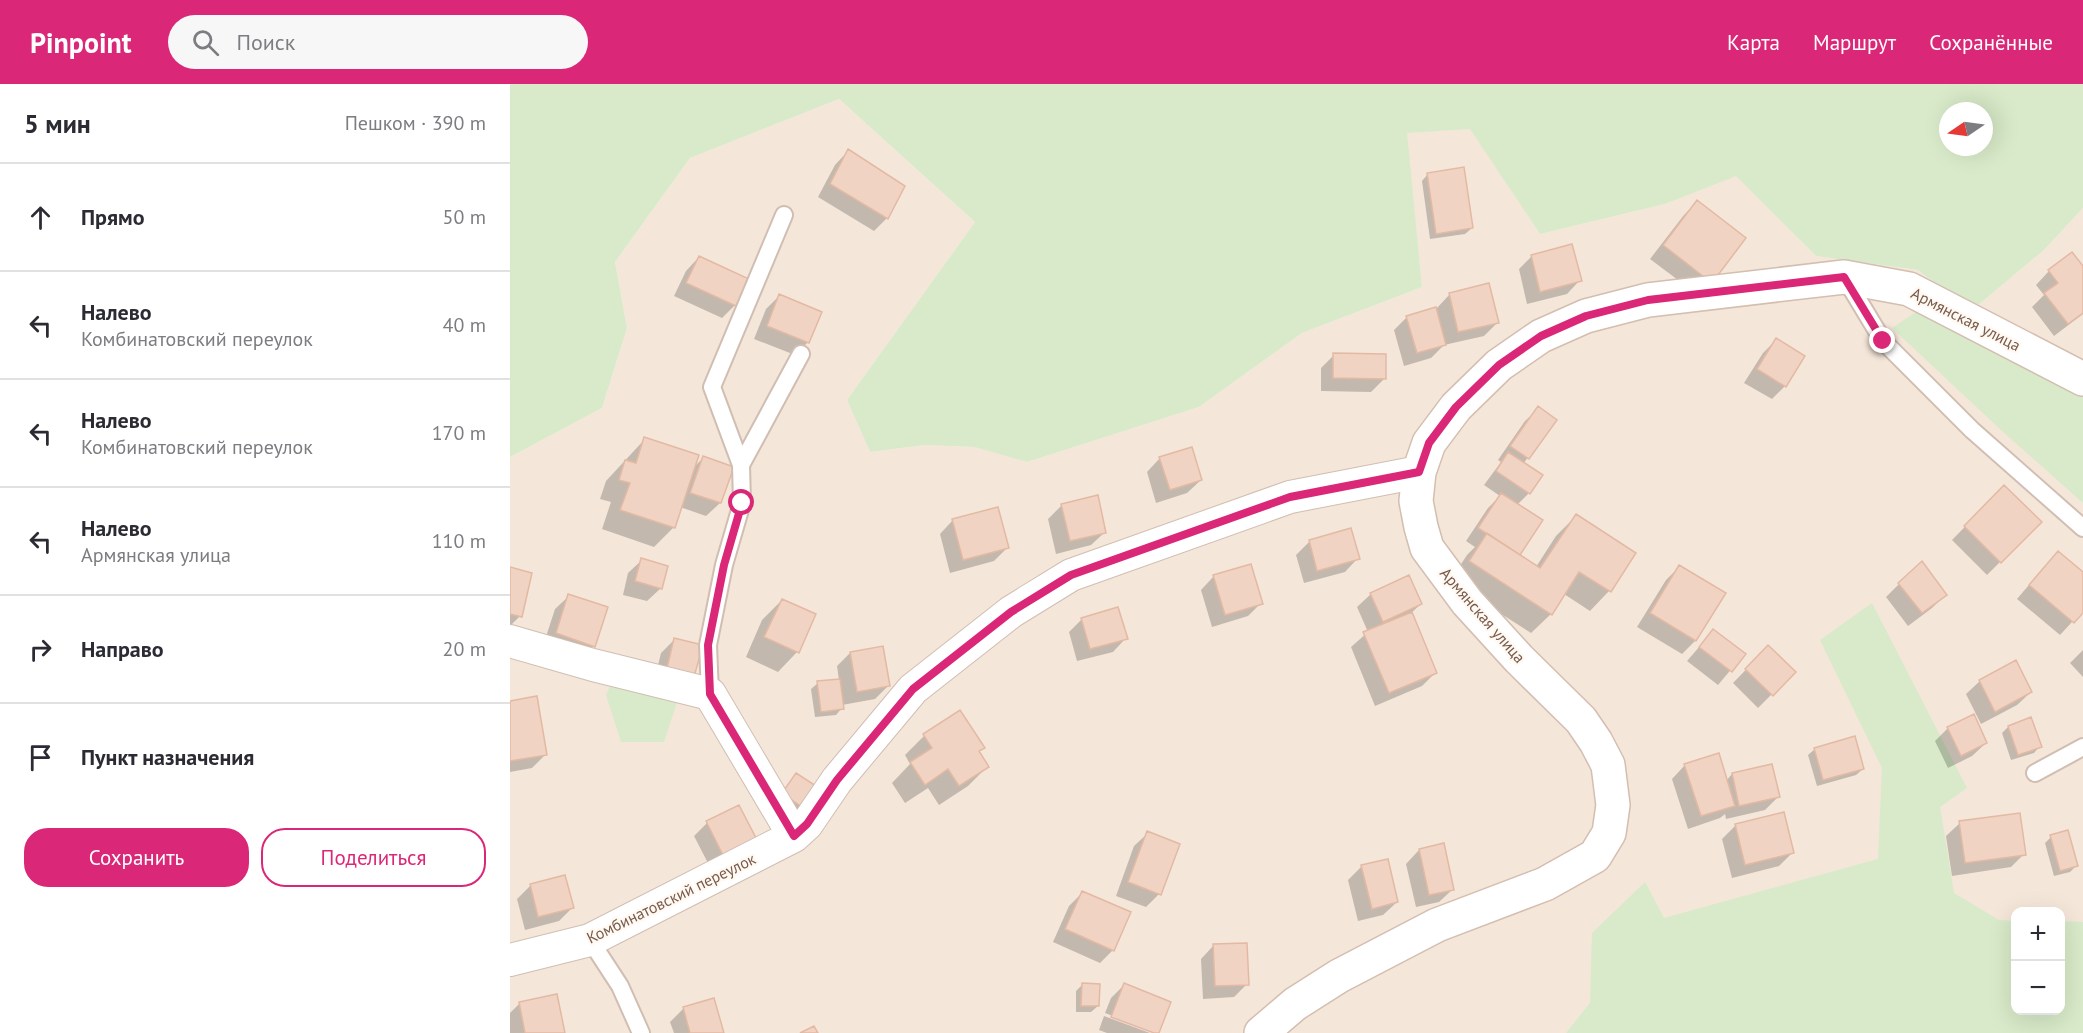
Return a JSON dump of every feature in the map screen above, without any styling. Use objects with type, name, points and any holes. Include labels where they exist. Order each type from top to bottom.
[{"type":"street","name":"Армянская улица","points":[[1261,1033],[1295,1004],[1339,976],[1437,925],[1545,884],[1595,855],[1609,832],[1613,805],[1608,765],[1596,742],[1581,720],[1519,659],[1467,602],[1427,548],[1420,527],[1416,501],[1419,472],[1429,443],[1456,407],[1499,365],[1541,336],[1586,316],[1648,300],[1844,277],[1909,289],[2083,379]]},
{"type":"street","name":"Комбинатовский переулок","points":[[510,960],[590,940],[794,836],[807,824],[837,780],[913,689],[1011,612],[1071,575],[1290,497],[1419,472]]},
{"type":"street","points":[[510,641],[592,665],[710,694],[794,836]]},
{"type":"lane","points":[[710,694],[708,645],[724,565],[742,503],[741,465],[712,387],[784,215]]},
{"type":"lane","points":[[1844,277],[1883,341],[1971,430],[2083,528]]},
{"type":"lane","points":[[741,465],[801,354]]},
{"type":"lane","points":[[2035,773],[2083,747]]},
{"type":"lane","points":[[590,940],[620,986],[641,1033]]},
{"type":"shaded area","points":[[839,99],[975,222],[847,400],[870,452],[925,445],[976,447],[1027,462],[1199,407],[1302,333],[1422,287],[1406,133],[1470,128],[1540,234],[1665,204],[1736,175],[1816,256],[1918,270],[1971,311],[2044,250],[2083,208],[2083,1033],[510,1033],[510,457],[602,408],[627,328],[615,262],[690,158]]},
{"type":"green space","points":[[510,84],[2083,84],[2083,208],[2044,250],[1971,311],[1918,270],[1816,256],[1736,176],[1665,204],[1540,234],[1470,129],[1407,133],[1422,287],[1302,333],[1199,407],[1027,462],[975,447],[925,445],[870,452],[847,400],[975,222],[839,99],[690,158],[615,262],[627,328],[602,408],[510,457]]},
{"type":"green space","points":[[1919,310],[2083,397],[2083,503],[1892,328]]},
{"type":"green space","points":[[1872,603],[1967,788],[1940,807],[1954,893],[1999,920],[2011,921],[2011,1015],[2065,1015],[2065,921],[2083,922],[2083,1033],[1566,1033],[1590,1003],[1592,933],[1645,882],[1664,918],[1878,859],[1882,768],[1820,640]]},
{"type":"green space","points":[[614,678],[679,696],[664,742],[621,742],[606,695]]},
{"type":"building","points":[[848,149],[905,186],[888,219],[830,184]]},
{"type":"building","points":[[1464,167],[1473,228],[1436,234],[1427,173]]},
{"type":"building","points":[[1697,200],[1746,238],[1712,283],[1663,245]]},
{"type":"building","points":[[1572,244],[1582,281],[1540,292],[1531,255]]},
{"type":"building","points":[[2072,252],[2083,266],[2083,313],[2068,324],[2044,293],[2058,283],[2048,270]]},
{"type":"building","points":[[699,256],[749,279],[736,306],[686,283]]},
{"type":"building","points":[[1489,283],[1499,323],[1458,332],[1449,293]]},
{"type":"building","points":[[779,294],[822,312],[809,343],[767,326]]},
{"type":"building","points":[[1436,307],[1446,345],[1417,353],[1406,316]]},
{"type":"building","points":[[1776,338],[1805,356],[1786,387],[1757,369]]},
{"type":"building","points":[[1333,353],[1386,354],[1386,379],[1333,378]]},
{"type":"building","points":[[1538,406],[1557,420],[1529,459],[1510,446]]},
{"type":"building","points":[[644,437],[699,455],[675,528],[620,510],[630,483],[619,480],[625,460],[636,463]]},
{"type":"building","points":[[1192,447],[1202,480],[1170,490],[1159,457]]},
{"type":"building","points":[[1508,452],[1543,475],[1530,494],[1496,471]]},
{"type":"building","points":[[703,456],[734,467],[721,503],[690,493]]},
{"type":"building","points":[[2004,485],[2042,522],[2001,563],[1964,526]]},
{"type":"building","points":[[1501,493],[1543,520],[1520,555],[1478,528]]},
{"type":"building","points":[[1098,495],[1106,533],[1070,541],[1061,504]]},
{"type":"building","points":[[998,507],[1009,548],[963,560],[952,519]]},
{"type":"building","points":[[1576,514],[1636,553],[1611,592],[1579,572],[1552,615],[1469,561],[1487,533],[1540,568]]},
{"type":"building","points":[[1351,528],[1360,559],[1317,571],[1309,540]]},
{"type":"building","points":[[2058,551],[2083,572],[2083,613],[2074,623],[2029,585]]},
{"type":"building","points":[[641,558],[668,566],[662,589],[635,581]]},
{"type":"building","points":[[1922,561],[1947,595],[1922,613],[1898,583]]},
{"type":"building","points":[[1251,564],[1263,604],[1225,615],[1213,575]]},
{"type":"building","points":[[1679,565],[1726,593],[1696,641],[1650,613]]},
{"type":"building","points":[[510,567],[532,573],[522,617],[510,614]]},
{"type":"building","points":[[1409,575],[1422,604],[1383,622],[1370,593]]},
{"type":"building","points":[[568,594],[608,607],[595,647],[556,633]]},
{"type":"building","points":[[782,599],[816,614],[799,653],[764,637]]},
{"type":"building","points":[[1118,607],[1128,639],[1090,649],[1081,618]]},
{"type":"building","points":[[1412,612],[1437,673],[1389,693],[1363,632]]},
{"type":"building","points":[[1713,629],[1746,654],[1732,672],[1699,647]]},
{"type":"building","points":[[674,638],[703,645],[692,684],[665,677]]},
{"type":"building","points":[[1768,645],[1796,672],[1773,696],[1745,669]]},
{"type":"building","points":[[883,646],[890,686],[857,692],[850,652]]},
{"type":"building","points":[[2016,660],[2032,692],[1995,712],[1979,680]]},
{"type":"building","points":[[840,679],[844,709],[821,712],[817,681]]},
{"type":"building","points":[[537,696],[547,755],[510,761],[510,701]]},
{"type":"building","points":[[960,710],[985,748],[979,751],[989,767],[959,786],[948,769],[925,785],[910,762],[932,748],[923,734]]},
{"type":"building","points":[[1974,714],[1987,743],[1961,756],[1947,727]]},
{"type":"building","points":[[2031,717],[2042,747],[2018,755],[2008,726]]},
{"type":"building","points":[[1855,736],[1864,769],[1823,780],[1814,748]]},
{"type":"building","points":[[1719,753],[1735,806],[1701,816],[1684,764]]},
{"type":"building","points":[[1772,764],[1780,797],[1739,806],[1732,773]]},
{"type":"building","points":[[796,773],[816,786],[802,807],[782,793]]},
{"type":"building","points":[[739,805],[756,838],[723,855],[706,821]]},
{"type":"building","points":[[1784,812],[1794,853],[1745,865],[1735,824]]},
{"type":"building","points":[[2020,813],[2026,855],[1965,863],[1959,821]]},
{"type":"building","points":[[2068,830],[2078,866],[2060,871],[2050,835]]},
{"type":"building","points":[[1147,831],[1180,844],[1161,895],[1128,882]]},
{"type":"building","points":[[1444,843],[1454,890],[1429,895],[1419,849]]},
{"type":"building","points":[[1388,859],[1398,902],[1372,909],[1361,865]]},
{"type":"building","points":[[565,875],[574,908],[538,917],[530,884]]},
{"type":"building","points":[[1082,891],[1131,912],[1114,951],[1065,929]]},
{"type":"building","points":[[1247,943],[1249,985],[1215,986],[1213,944]]},
{"type":"building","points":[[1082,983],[1100,984],[1099,1006],[1081,1006]]},
{"type":"building","points":[[1124,983],[1171,1002],[1159,1033],[1111,1017]]},
{"type":"building","points":[[557,994],[565,1033],[525,1033],[519,1002]]},
{"type":"building","points":[[714,998],[724,1033],[690,1033],[683,1007]]},
{"type":"building","points":[[814,1026],[818,1033],[800,1033]]},
{"type":"route","points":[[742,503],[724,565],[708,645],[710,694],[794,836],[807,824],[837,780],[913,689],[1011,612],[1071,575],[1290,497],[1419,472],[1429,443],[1456,407],[1499,365],[1541,336],[1586,316],[1648,300],[1844,277],[1883,341]]}]
